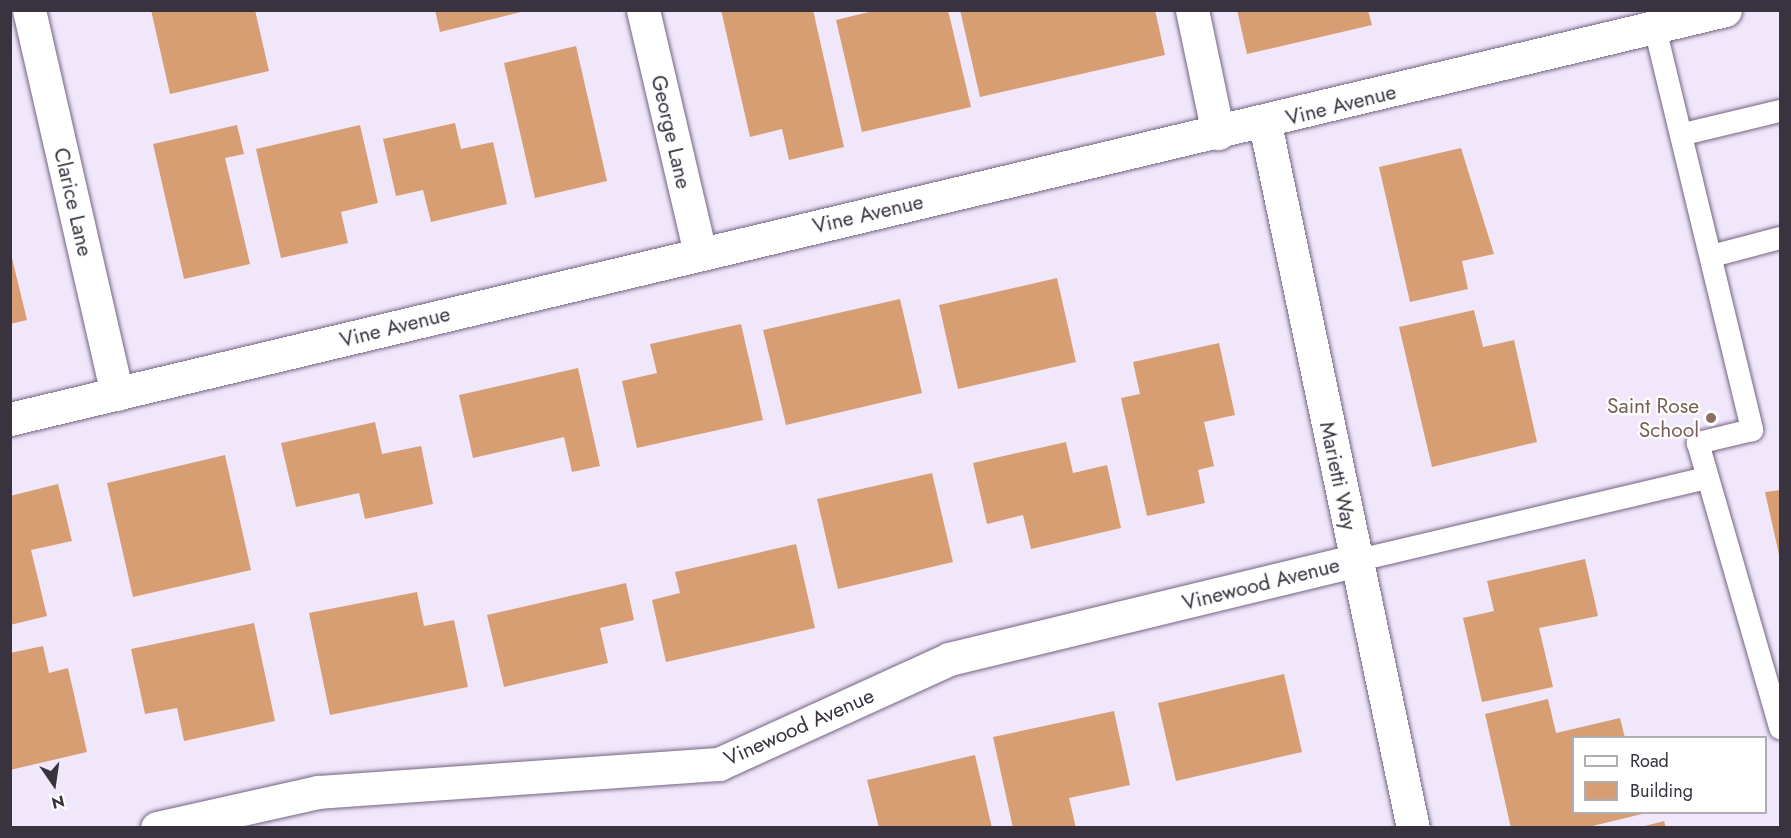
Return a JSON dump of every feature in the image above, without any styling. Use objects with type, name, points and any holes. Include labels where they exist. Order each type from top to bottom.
[{"type":"street","name":"Clarice Lane","points":[[29,10],[117,394]]},
{"type":"street","name":"George Lane","points":[[643,10],[700,253]]},
{"type":"street","points":[[1192,10],[1218,133]]},
{"type":"street","name":"Vine Avenue","points":[[10,419],[700,253],[1264,124],[1725,10]]},
{"type":"street","name":"Marietti Way","points":[[1264,124],[1413,828]]},
{"type":"street","name":"Vinewood Avenue","points":[[157,828],[318,792],[718,764],[950,659],[1355,561]]},
{"type":"lane","points":[[1654,28],[1684,134],[1752,430],[1698,443],[1706,478],[1780,728]]},
{"type":"lane","points":[[1684,134],[1780,111]]},
{"type":"lane","points":[[1712,256],[1780,238]]},
{"type":"lane","points":[[1355,561],[1706,478]]},
{"type":"building","points":[[151,10],[255,10],[269,71],[170,94]]},
{"type":"building","points":[[435,10],[525,10],[525,11],[440,32]]},
{"type":"building","points":[[721,10],[813,10],[844,147],[789,160],[782,129],[750,137]]},
{"type":"building","points":[[877,10],[948,10],[971,107],[862,132],[836,20]]},
{"type":"building","points":[[960,10],[1155,10],[1165,55],[980,97]]},
{"type":"building","points":[[1237,10],[1368,10],[1372,25],[1247,54]]},
{"type":"building","points":[[576,46],[607,181],[535,198],[504,63]]},
{"type":"building","points":[[455,123],[461,149],[493,142],[507,204],[431,222],[423,190],[396,196],[383,139]]},
{"type":"building","points":[[237,125],[244,154],[225,158],[250,264],[184,279],[153,144]]},
{"type":"building","points":[[360,125],[378,203],[341,212],[348,243],[281,258],[256,149]]},
{"type":"building","points":[[1461,148],[1494,254],[1462,261],[1468,289],[1410,302],[1379,167]]},
{"type":"building","points":[[10,250],[27,320],[10,324]]},
{"type":"building","points":[[1057,278],[1076,362],[958,389],[939,305]]},
{"type":"building","points":[[900,299],[922,393],[786,425],[763,330]]},
{"type":"building","points":[[1474,310],[1483,347],[1514,340],[1537,442],[1432,467],[1399,327]]},
{"type":"building","points":[[741,324],[763,420],[637,448],[622,381],[657,373],[650,344]]},
{"type":"building","points":[[1219,343],[1235,415],[1204,422],[1214,466],[1198,470],[1205,503],[1147,516],[1121,398],[1140,394],[1133,362]]},
{"type":"building","points":[[578,368],[600,466],[572,472],[564,437],[473,458],[459,395]]},
{"type":"building","points":[[375,422],[382,454],[421,446],[433,504],[365,519],[359,493],[296,507],[281,443]]},
{"type":"building","points":[[1066,442],[1073,473],[1107,465],[1121,528],[1031,549],[1023,515],[987,524],[973,463]]},
{"type":"building","points":[[225,455],[251,570],[133,597],[107,483]]},
{"type":"building","points":[[932,473],[953,562],[838,589],[817,499]]},
{"type":"building","points":[[58,484],[72,541],[31,550],[47,616],[10,625],[10,496]]},
{"type":"building","points":[[1780,490],[1780,559],[1765,492]]},
{"type":"building","points":[[796,544],[815,628],[666,662],[652,600],[680,593],[675,572]]},
{"type":"building","points":[[1585,559],[1598,616],[1539,628],[1553,687],[1482,702],[1463,618],[1494,611],[1487,581]]},
{"type":"building","points":[[626,583],[634,620],[600,628],[608,663],[504,687],[487,615]]},
{"type":"building","points":[[417,592],[424,626],[454,620],[468,687],[330,715],[309,613]]},
{"type":"building","points":[[254,623],[275,721],[184,741],[177,708],[145,714],[131,649]]},
{"type":"building","points":[[43,646],[49,673],[68,668],[87,752],[10,770],[10,653]]},
{"type":"building","points":[[1284,674],[1302,752],[1176,781],[1158,703]]},
{"type":"building","points":[[1548,699],[1556,733],[1620,718],[1624,736],[1572,736],[1572,814],[1642,814],[1584,828],[1511,828],[1485,714]]},
{"type":"building","points":[[1114,711],[1130,785],[1069,798],[1076,828],[1013,828],[993,737]]},
{"type":"building","points":[[975,755],[992,828],[879,828],[867,780]]},
{"type":"building","points":[[1664,821],[1666,828],[1641,827]]},
{"type":"place","name":"Saint Rose School","points":[[1711,418]]}]
